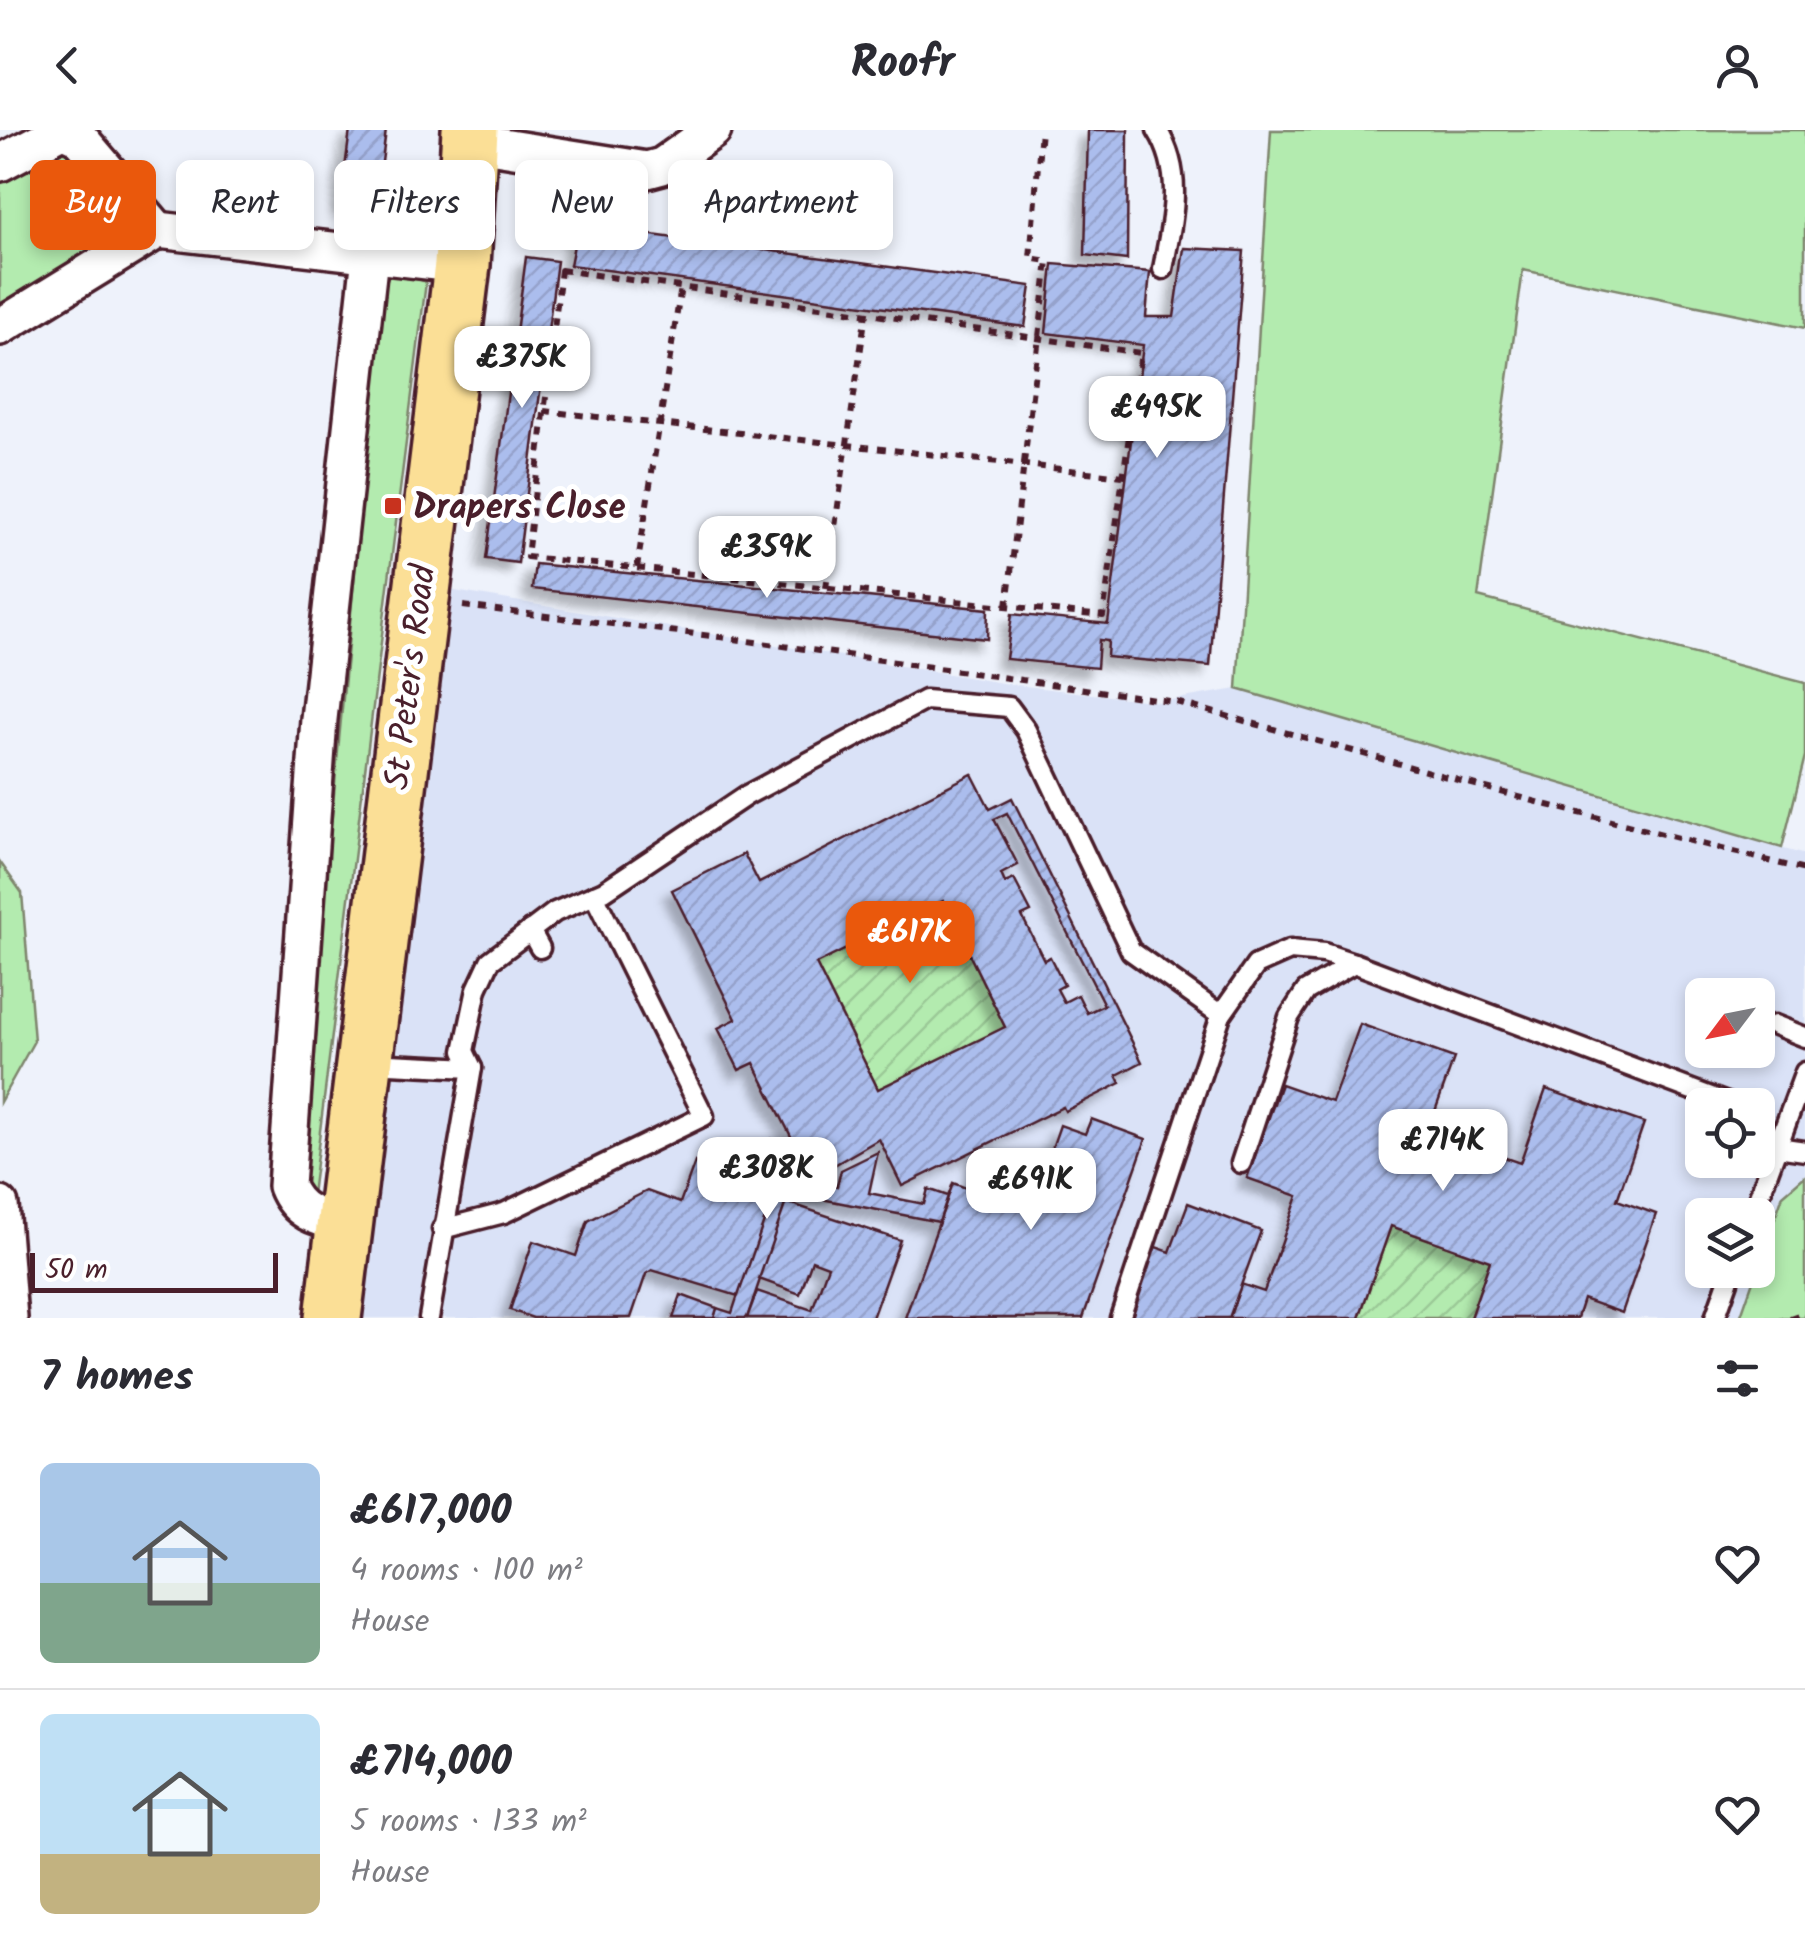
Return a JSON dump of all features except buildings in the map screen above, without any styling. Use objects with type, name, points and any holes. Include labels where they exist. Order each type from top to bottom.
[{"type":"main road","name":"St Peter's Road","points":[[333,1318],[462,265],[470,136]]},
{"type":"street","points":[[0,163],[63,130],[78,136],[158,230]]},
{"type":"street","points":[[470,136],[647,170],[662,166],[713,130]]},
{"type":"street","points":[[0,327],[158,230],[462,265]]},
{"type":"street","points":[[342,1223],[308,1213],[290,1198],[286,1186],[319,719],[370,256]]},
{"type":"street","points":[[0,1205],[9,1318]]},
{"type":"lane","points":[[1157,130],[1170,150],[1175,176],[1163,269]]},
{"type":"lane","points":[[430,1318],[472,1068],[464,1050],[477,989],[490,961],[530,930],[594,895],[747,795],[925,700],[1009,707],[1026,730],[1131,951],[1221,1015]]},
{"type":"lane","points":[[442,1229],[504,1213],[704,1116],[594,895]]},
{"type":"lane","points":[[530,930],[540,948]]},
{"type":"lane","points":[[1120,1318],[1221,1015],[1256,966],[1290,950],[1354,964],[1686,1088]]},
{"type":"lane","points":[[1241,1163],[1290,1018],[1306,991],[1354,964]]},
{"type":"lane","points":[[1775,1025],[1805,1037]]},
{"type":"lane","points":[[362,1063],[472,1068]]},
{"type":"lane","points":[[1758,1198],[1805,1072]]},
{"type":"lane","points":[[1775,1143],[1805,1151]]},
{"type":"lane","points":[[1715,1318],[1726,1288]]},
{"type":"path","points":[[1006,606],[1048,261],[1030,258],[1041,130]]},
{"type":"path","points":[[561,270],[866,313],[1140,353],[1103,616],[527,557],[561,270]]},
{"type":"path","points":[[638,568],[682,287]]},
{"type":"path","points":[[826,588],[866,313]]},
{"type":"path","points":[[544,411],[1123,476]]},
{"type":"path","points":[[417,608],[466,606],[720,636],[1176,702],[1548,805],[1805,870]]},
{"type":"path","points":[[1790,1318],[1805,1313]]},
{"type":"shaded area","points":[[443,589],[1008,684],[1159,702],[1237,689],[1805,855],[1805,1318],[356,1318],[387,1114]]},
{"type":"green space","points":[[1271,130],[1805,130],[1805,328],[1523,270],[1478,597],[1805,683],[1805,756],[1782,848],[1237,689]]},
{"type":"green space","points":[[54,147],[72,156],[76,160],[30,160],[30,250],[101,250],[0,314],[0,175]]},
{"type":"green space","points":[[396,270],[426,282],[312,1195],[302,1186],[299,1166],[382,283]]},
{"type":"green space","points":[[0,862],[22,893],[34,1041],[0,1102]]},
{"type":"green space","points":[[943,901],[1005,1027],[878,1089],[816,964]]},
{"type":"green space","points":[[1805,1176],[1805,1318],[1740,1318],[1750,1288],[1775,1288],[1775,1218],[1783,1195]]},
{"type":"green space","points":[[1391,1226],[1490,1261],[1470,1318],[1359,1318]]},
{"type":"place","name":"Drapers Close","points":[[393,506]]}]
